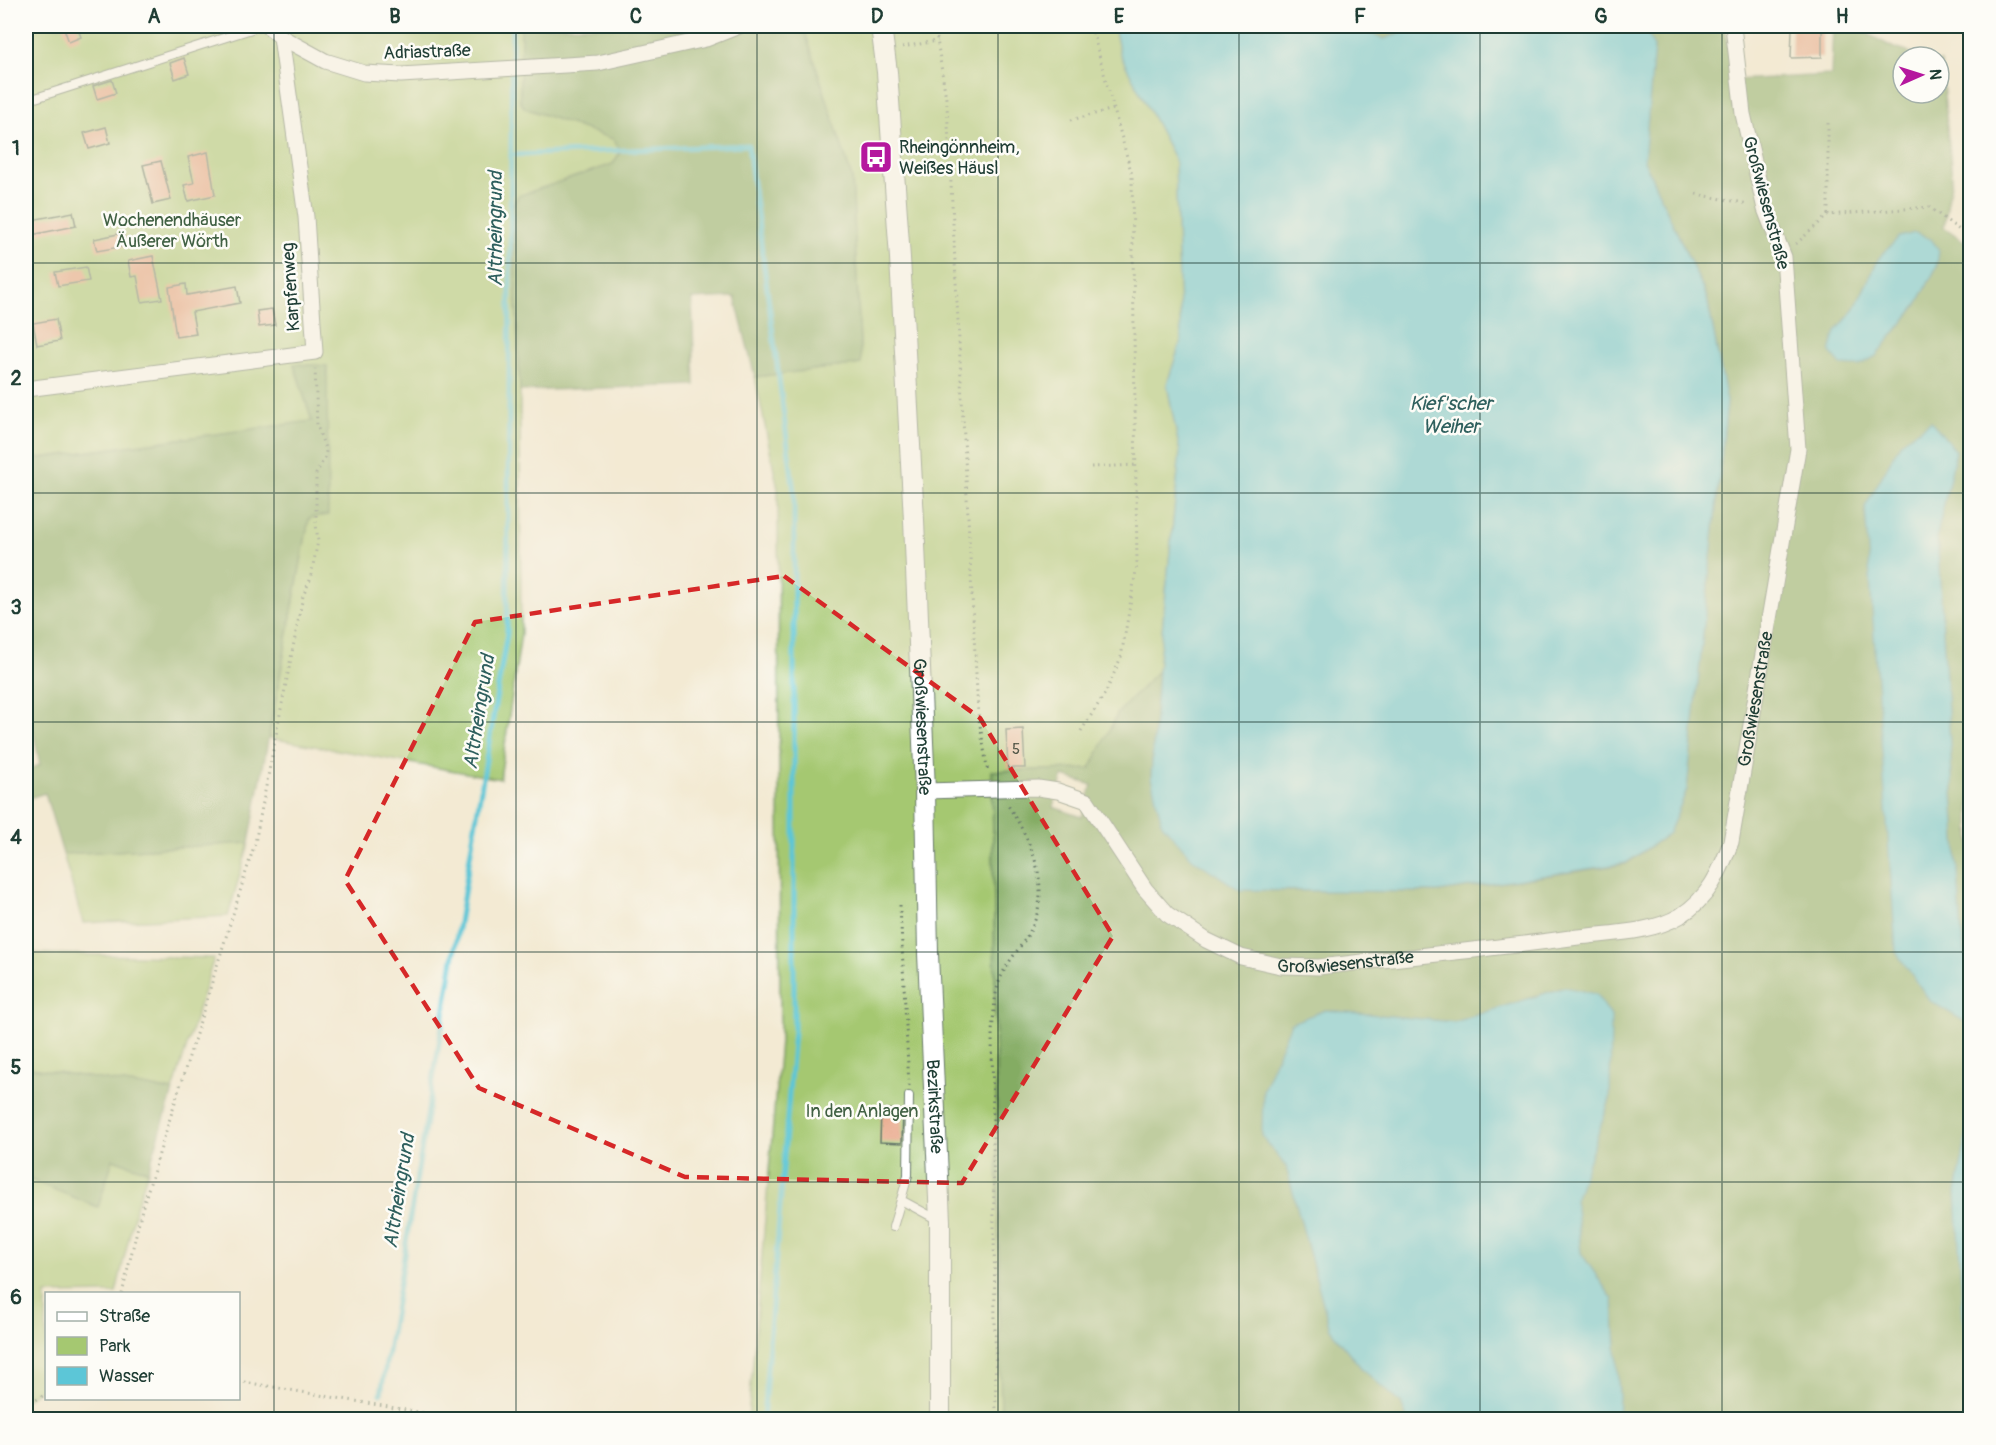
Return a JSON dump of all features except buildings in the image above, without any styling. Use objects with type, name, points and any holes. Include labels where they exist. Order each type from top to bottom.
[{"type":"street","name":"Adriastraße","points":[[268,26],[281,37],[325,61],[364,73],[401,75],[598,63],[706,39],[739,26]]},
{"type":"street","name":"Großwiesenstraße","points":[[881,26],[887,72],[900,270],[914,520],[925,791],[1038,788],[1058,791],[1087,801],[1145,889],[1167,914],[1206,940],[1241,957],[1281,966],[1319,967],[1657,927],[1681,915],[1703,898],[1720,873],[1731,842],[1798,449],[1784,257],[1765,209],[1743,114],[1734,26]]},
{"type":"street","name":"Karpfenweg","points":[[26,388],[315,352],[306,217],[281,37]]},
{"type":"street","name":"Bezirkstraße","points":[[925,791],[928,954],[940,1221],[940,1419]]},
{"type":"lane","points":[[26,101],[261,26]]},
{"type":"lane","points":[[893,1227],[908,1175],[909,1096]]},
{"type":"lane","points":[[901,1200],[940,1221]]},
{"type":"path","points":[[934,26],[947,105],[978,713],[987,771],[1025,832],[1035,858],[1040,887],[1037,916],[998,985],[992,1031],[996,1419]]},
{"type":"path","points":[[1081,731],[1106,692],[1121,657],[1137,565],[1132,175],[1091,26]]},
{"type":"path","points":[[895,48],[938,41]]},
{"type":"path","points":[[1071,120],[1114,109]]},
{"type":"path","points":[[1828,123],[1828,215]]},
{"type":"path","points":[[1696,194],[1765,209]]},
{"type":"path","points":[[1784,257],[1828,215],[1929,207],[1971,238]]},
{"type":"path","points":[[122,1292],[141,1209],[255,843],[303,596],[310,580],[318,541],[316,474],[326,451],[317,426],[315,352]]},
{"type":"path","points":[[1091,467],[1137,465]]},
{"type":"path","points":[[900,905],[909,1096]]},
{"type":"path","points":[[240,1381],[465,1419]]},
{"type":"path","points":[[26,1406],[45,1395]]},
{"type":"highlighted area","points":[[784,576],[980,718],[1113,936],[962,1183],[685,1177],[479,1088],[345,880],[475,622]]},
{"type":"green space","name":"Wochenendhäuser Äußerer Wörth","points":[[26,26],[521,26],[520,101],[525,108],[613,139],[621,151],[613,164],[518,196],[512,207],[520,391],[521,633],[500,779],[269,738],[309,518],[327,366],[294,364],[312,421],[26,460]]},
{"type":"green space","points":[[521,26],[803,26],[852,178],[861,364],[755,377],[735,297],[692,299],[695,385],[520,391],[512,207],[518,196],[613,164],[621,151],[613,139],[525,108],[520,101]]},
{"type":"green space","name":"In den Anlagen","points":[[803,26],[1114,26],[1120,54],[1175,160],[1181,341],[1167,384],[1180,452],[1158,671],[1118,713],[1090,769],[992,771],[1001,1419],[748,1420],[780,1041],[778,489],[755,377],[861,364],[852,178]]},
{"type":"green space","points":[[1362,26],[1420,26],[1384,39],[1364,31]]},
{"type":"green space","points":[[1644,26],[1724,26],[1734,80],[1831,75],[1833,26],[1863,26],[1864,32],[1891,46],[1891,105],[1945,105],[1952,177],[1944,227],[1968,244],[1970,260],[1970,973],[1962,937],[1937,535],[1956,451],[1865,507],[1878,667],[1966,1022],[1970,992],[1970,1126],[1965,1148],[1963,1317],[1970,1363],[1970,1419],[1618,1419],[1619,1396],[1613,1300],[1581,1253],[1575,1199],[1610,1099],[1565,987],[1455,1022],[1325,1010],[1262,1136],[1286,1166],[1330,1329],[1363,1370],[1402,1403],[1407,1419],[1001,1419],[992,771],[1090,769],[1118,713],[1158,671],[1151,778],[1240,890],[1438,892],[1626,864],[1669,833],[1687,789],[1727,402],[1707,297],[1644,161],[1654,47]],"holes":[[[1879,258],[1937,266],[1916,306],[1876,356],[1836,331],[1854,310]],[[1063,776],[1092,785],[1082,817],[1053,807]]]},
{"type":"green space","points":[[294,364],[327,366],[328,515],[309,518],[249,843],[63,854],[45,793],[26,799],[26,770],[40,765],[26,692],[26,460],[312,421]]},
{"type":"green space","points":[[249,843],[228,916],[83,923],[63,854]]},
{"type":"green space","points":[[26,953],[214,958],[173,1091],[26,1067]]},
{"type":"green space","points":[[26,1067],[173,1091],[148,1171],[113,1159],[98,1207],[26,1178]]},
{"type":"green space","points":[[113,1159],[148,1171],[136,1207],[116,1292],[45,1292],[45,1388],[26,1399],[26,1178],[98,1207]]},
{"type":"water","name":"Kief'scher Weiher","points":[[1114,26],[1362,26],[1364,31],[1384,39],[1420,26],[1644,26],[1654,47],[1644,161],[1707,298],[1727,402],[1687,789],[1669,833],[1626,863],[1438,892],[1240,890],[1192,858],[1162,824],[1151,778],[1158,671],[1180,452],[1167,384],[1181,341],[1175,160],[1120,54]]},
{"type":"water","points":[[1915,233],[1931,239],[1939,250],[1937,266],[1916,306],[1876,356],[1859,366],[1841,365],[1830,352],[1836,331],[1854,310],[1879,258],[1899,237]]},
{"type":"water","points":[[1931,421],[1956,451],[1937,535],[1962,937],[1970,973],[1967,1023],[1930,1001],[1896,952],[1865,507],[1901,442]]},
{"type":"water","points":[[1565,987],[1596,994],[1611,1016],[1610,1099],[1575,1200],[1581,1253],[1613,1300],[1619,1396],[1618,1419],[1407,1419],[1401,1403],[1363,1370],[1330,1329],[1286,1166],[1262,1136],[1263,1090],[1291,1023],[1325,1010],[1455,1022]]},
{"type":"water","points":[[1970,1126],[1970,1363],[1963,1317],[1956,1192]]},
{"type":"waterway","name":"Altrheingrund","points":[[381,1394],[507,633],[512,26]]},
{"type":"waterway","points":[[511,155],[748,145],[794,492],[794,1031],[763,1420]]},
{"type":"place","name":"Rheingönnheim, Weißes Häusl","points":[[876,157]]}]
